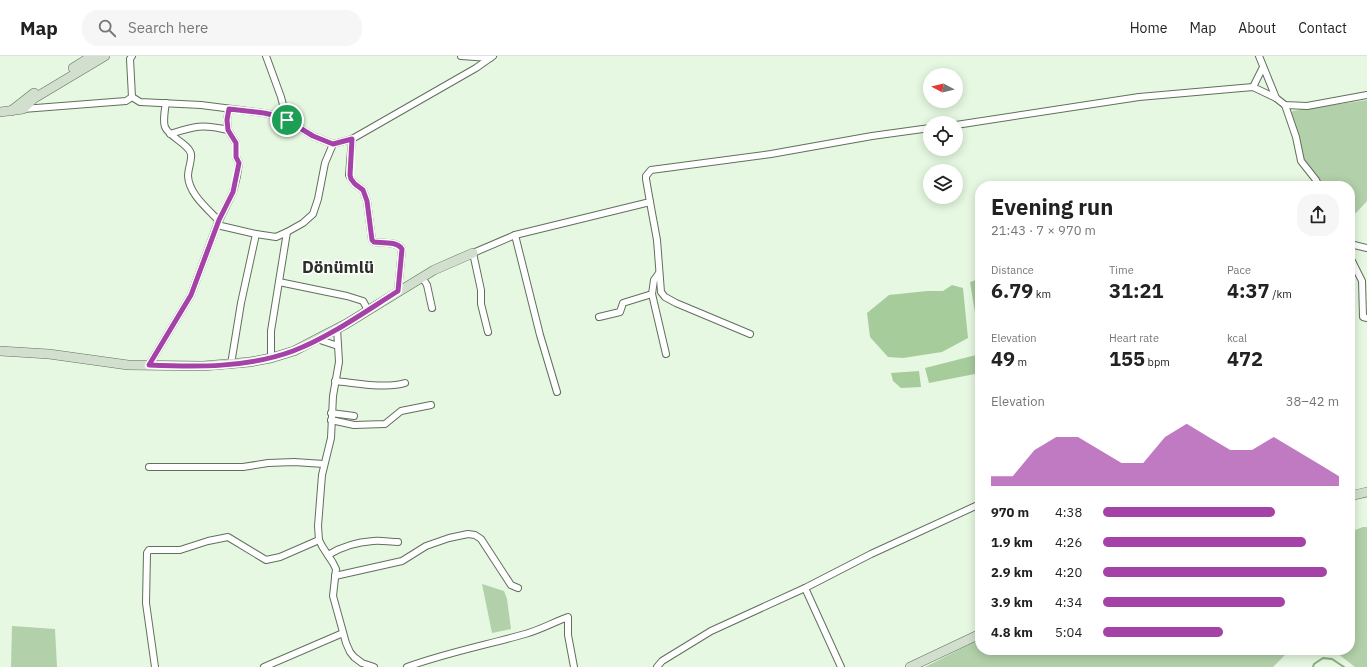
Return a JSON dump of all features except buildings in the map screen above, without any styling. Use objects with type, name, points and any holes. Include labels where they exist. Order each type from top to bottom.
[{"type":"street","points":[[11,111],[25,99],[92,56]]},
{"type":"street","points":[[23,110],[33,100],[105,56]]},
{"type":"street","points":[[132,56],[130,59],[132,97]]},
{"type":"street","points":[[266,56],[282,97],[287,120]]},
{"type":"street","points":[[461,56],[492,57]]},
{"type":"street","points":[[1259,56],[1276,98]]},
{"type":"street","points":[[132,97],[140,102],[201,105],[264,113],[282,117],[313,136],[333,144],[352,139],[476,68],[492,57]]},
{"type":"street","points":[[1253,87],[1263,68]]},
{"type":"street","points":[[963,124],[1139,97],[1253,87],[1276,98],[1285,105],[1296,138],[1301,160],[1316,181]]},
{"type":"street","points":[[1285,105],[1307,106],[1367,95]]},
{"type":"street","points":[[0,112],[126,101],[132,97]]},
{"type":"street","points":[[166,103],[165,127],[170,134],[188,149],[191,154],[188,176],[190,186],[195,195],[218,223],[256,234],[276,237],[303,223],[313,214],[318,199],[325,164],[333,144]]},
{"type":"street","points":[[149,365],[191,295],[218,223],[233,192],[239,163],[236,157],[236,143],[228,130],[227,120],[229,109]]},
{"type":"street","points":[[170,134],[197,126],[210,126],[228,130]]},
{"type":"street","points":[[750,334],[665,297],[661,292],[657,240],[646,179],[646,176],[651,170],[771,154],[872,136],[923,129]]},
{"type":"street","points":[[352,139],[350,175],[355,184],[363,190],[367,201],[372,240],[374,242],[396,244],[402,249],[398,291]]},
{"type":"street","points":[[0,351],[49,354],[128,365],[203,366],[250,362],[270,358],[294,350],[317,339],[422,277],[473,252],[515,235],[650,202]]},
{"type":"street","points":[[270,358],[271,331],[287,232]]},
{"type":"street","points":[[231,364],[242,297],[256,234]]},
{"type":"street","points":[[515,235],[540,335],[557,392]]},
{"type":"street","points":[[1355,245],[1367,248]]},
{"type":"street","points":[[473,252],[482,290],[481,304],[488,332]]},
{"type":"street","points":[[1355,267],[1362,281],[1363,317],[1367,318]]},
{"type":"street","points":[[659,273],[654,280],[652,294],[666,354]]},
{"type":"street","points":[[422,277],[427,285],[432,308]]},
{"type":"street","points":[[279,282],[362,301],[368,310]]},
{"type":"street","points":[[599,317],[620,312],[623,303],[652,294]]},
{"type":"street","points":[[337,328],[338,362],[331,417],[331,438],[324,464],[318,508],[319,540],[336,569],[333,596],[350,652],[354,658],[362,663],[374,667]]},
{"type":"street","points":[[317,339],[338,346]]},
{"type":"street","points":[[335,381],[374,385],[400,384],[405,382]]},
{"type":"street","points":[[331,417],[354,425],[370,426],[385,424],[401,411],[431,406]]},
{"type":"street","points":[[331,417],[354,416]]},
{"type":"street","points":[[149,467],[243,467],[287,462],[324,464]]},
{"type":"street","points":[[1355,495],[1367,492]]},
{"type":"street","points":[[657,667],[662,661],[711,631],[805,588],[871,554],[975,506]]},
{"type":"street","points":[[336,576],[402,561],[426,546],[449,538],[468,534],[475,535],[481,539],[511,585],[518,588]]},
{"type":"street","points":[[155,667],[146,602],[147,553],[149,550],[180,550],[208,541],[228,537],[266,560],[280,557],[319,540]]},
{"type":"street","points":[[328,555],[336,550],[373,541],[398,542]]},
{"type":"street","points":[[805,588],[841,667]]},
{"type":"street","points":[[406,667],[430,658],[526,634],[547,627],[568,617],[568,635],[574,667]]},
{"type":"street","points":[[264,667],[343,633]]},
{"type":"street","points":[[910,667],[975,636]]},
{"type":"green space","points":[[1367,100],[1367,201],[1357,212],[1355,213],[1355,181],[1319,181],[1305,163],[1301,154],[1291,115],[1292,111]]},
{"type":"green space","points":[[975,280],[975,313],[970,282]]},
{"type":"green space","points":[[952,285],[963,288],[968,338],[942,352],[903,358],[888,357],[870,337],[867,313],[889,295],[943,291]]},
{"type":"green space","points":[[975,355],[975,374],[929,383],[925,368]]},
{"type":"green space","points":[[919,371],[921,387],[901,388],[893,381],[891,373]]},
{"type":"green space","points":[[1367,527],[1367,667],[1355,667],[1339,655],[1355,655],[1355,530]]},
{"type":"green space","points":[[482,584],[504,591],[507,599],[511,629],[492,633]]},
{"type":"green space","points":[[12,626],[55,629],[57,667],[11,667]]},
{"type":"green space","points":[[975,642],[975,655],[1285,655],[1273,667],[925,667]]},
{"type":"waterway","points":[[1313,667],[1314,664],[1323,658],[1332,659],[1344,667]]},
{"type":"district","name":"Dönümlü","points":[[338,267]]},
{"type":"route","points":[[229,109],[264,113],[282,117],[287,120],[313,136],[333,144],[352,139],[350,175],[355,184],[363,190],[367,201],[372,240],[374,242],[396,244],[402,249],[398,291],[346,324],[294,350],[270,358],[250,362],[203,366],[149,365],[191,295],[219,220],[233,192],[239,163],[236,159],[236,143],[228,130],[227,120],[229,109]]}]
